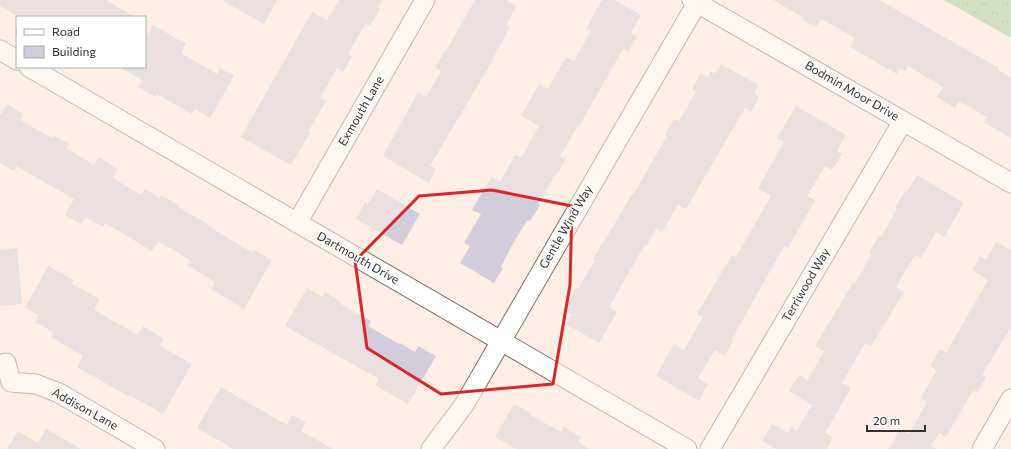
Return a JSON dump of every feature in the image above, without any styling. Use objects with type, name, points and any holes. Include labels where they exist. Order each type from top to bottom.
[{"type":"street","name":"Exmouth Lane","points":[[297,223],[424,0]]},
{"type":"street","name":"Bodmin Moor Drive","points":[[694,2],[1011,184]]},
{"type":"street","name":"Gentle Wind Way","points":[[431,449],[464,405],[694,2]]},
{"type":"street","points":[[0,50],[16,59]]},
{"type":"street","name":"Dartmouth Drive","points":[[31,68],[687,449]]},
{"type":"street","name":"Terriwood Way","points":[[710,449],[903,121]]},
{"type":"street","points":[[5,385],[6,363]]},
{"type":"street","name":"Addison Lane","points":[[5,385],[36,384],[59,393],[155,449]]},
{"type":"street","points":[[982,449],[1011,399]]},
{"type":"highlighted area","points":[[492,190],[572,206],[570,285],[553,384],[441,394],[367,348],[355,261],[419,196]]},
{"type":"green space","points":[[944,0],[1011,0],[1011,38]]},
{"type":"building","points":[[0,0],[106,0],[132,16],[17,16],[0,6]]},
{"type":"building","points":[[222,0],[277,0],[264,24]]},
{"type":"building","points":[[339,0],[382,0],[378,8],[380,9],[370,26],[366,23],[348,54],[352,57],[343,72],[337,68],[320,98],[326,101],[308,132],[310,133],[291,165],[241,137],[312,12],[327,20]]},
{"type":"building","points":[[475,0],[506,0],[516,6],[506,25],[510,27],[494,58],[430,166],[436,169],[429,183],[383,156],[418,92],[426,97],[441,71],[435,68]]},
{"type":"building","points":[[602,0],[614,0],[641,15],[631,33],[637,36],[628,52],[623,49],[578,128],[577,127],[560,156],[566,159],[538,204],[540,205],[530,221],[527,220],[510,249],[501,267],[503,268],[494,283],[460,263],[470,246],[464,243],[481,214],[472,210],[491,177],[500,182],[515,155],[521,158],[539,126],[521,116],[539,84],[548,89],[566,57],[574,61],[591,31],[586,29]]},
{"type":"building","points":[[773,0],[879,0],[999,68],[998,70],[1011,77],[1011,138],[984,122],[987,117],[959,101],[955,108],[937,97],[943,87],[908,66],[905,71],[900,68],[897,74],[850,47],[855,38],[821,19],[816,27],[803,20],[804,18]]},
{"type":"building","points":[[153,25],[186,44],[181,53],[217,74],[220,68],[234,76],[210,118],[195,109],[192,114],[157,94],[156,97],[138,87],[142,80],[121,68],[146,68],[146,37]]},
{"type":"building","points":[[721,64],[758,85],[754,94],[759,97],[751,112],[745,108],[686,209],[678,205],[662,232],[656,228],[646,247],[644,246],[609,307],[617,312],[599,343],[566,324],[572,314],[567,312],[571,306],[567,304],[576,288],[578,289],[595,260],[593,259],[632,194],[633,195],[667,136],[665,135],[674,119],[679,121],[696,92],[692,89],[701,73],[708,77],[711,71],[715,74]]},
{"type":"building","points":[[7,104],[23,114],[20,120],[52,138],[53,135],[69,144],[66,148],[94,165],[99,157],[118,169],[113,178],[141,195],[145,189],[160,198],[161,195],[253,253],[254,250],[272,260],[244,309],[211,289],[215,282],[187,265],[190,260],[158,241],[152,251],[105,223],[103,227],[86,217],[81,224],[65,215],[74,199],[16,166],[14,171],[0,163],[0,116]]},
{"type":"building","points":[[796,106],[846,135],[837,151],[842,154],[832,170],[825,166],[807,196],[815,200],[788,248],[784,246],[732,339],[734,339],[725,356],[715,350],[698,378],[708,384],[699,401],[656,376],[674,344],[684,350],[703,317],[697,314],[732,255],[736,257],[771,196],[758,188],[784,142],[777,138]]},
{"type":"building","points":[[917,175],[964,203],[944,237],[936,232],[921,258],[915,255],[896,287],[904,292],[871,346],[865,343],[842,383],[851,388],[825,433],[833,437],[827,449],[776,449],[762,441],[772,424],[788,433],[791,427],[797,431],[812,405],[789,391],[799,375],[808,380],[824,351],[815,346],[853,283],[855,284],[871,255],[869,253],[879,235],[881,237],[897,209],[895,208]]},
{"type":"building","points":[[377,189],[420,214],[402,245],[356,219],[365,202],[368,204]]},
{"type":"building","points":[[996,242],[1011,250],[1011,327],[982,375],[986,377],[977,393],[973,390],[946,437],[939,433],[931,446],[936,449],[889,449],[900,429],[909,434],[927,402],[921,398],[937,370],[930,366],[940,349],[946,353],[988,280],[972,270],[980,256],[986,260]]},
{"type":"building","points":[[17,248],[22,304],[0,306],[0,250]]},
{"type":"building","points":[[48,266],[74,280],[72,284],[100,299],[94,310],[138,335],[143,326],[164,339],[160,346],[192,364],[163,414],[77,367],[83,356],[51,337],[53,332],[35,322],[39,315],[25,308]]},
{"type":"building","points":[[307,288],[322,297],[325,292],[341,302],[340,304],[371,321],[368,326],[399,344],[400,343],[415,352],[418,346],[436,356],[408,404],[375,385],[379,379],[285,326]]},
{"type":"building","points":[[221,387],[287,425],[292,415],[306,422],[301,431],[333,449],[233,449],[197,428]]},
{"type":"building","points":[[514,404],[531,413],[530,415],[561,432],[564,427],[581,437],[578,442],[589,449],[516,449],[495,437]]},
{"type":"building","points":[[46,429],[81,449],[7,449],[18,431],[38,443]]}]
